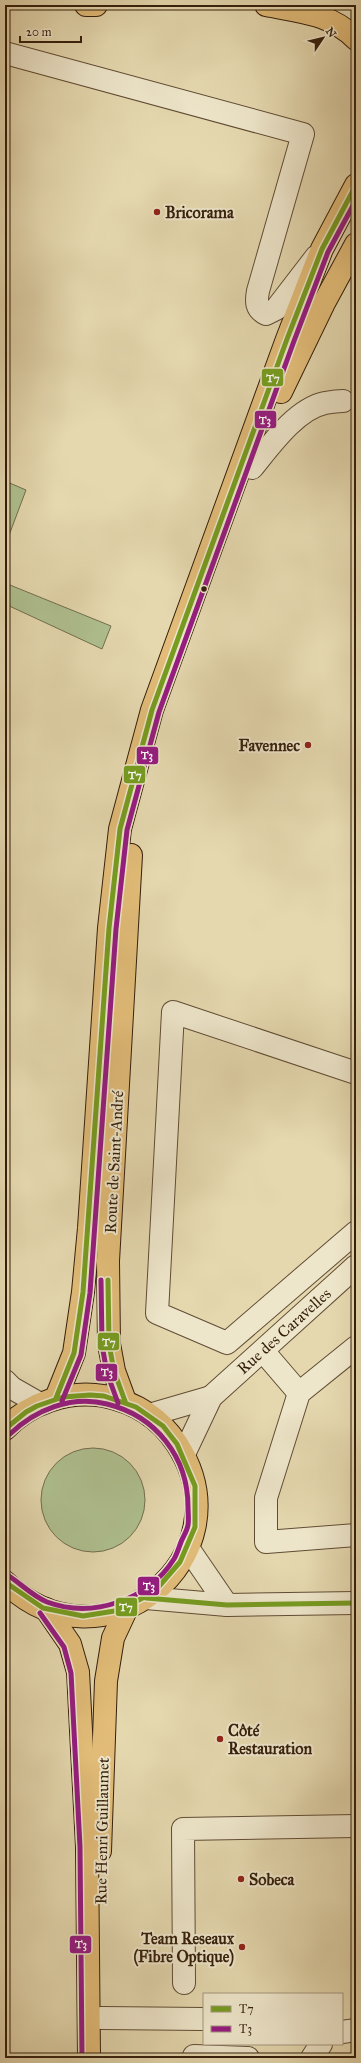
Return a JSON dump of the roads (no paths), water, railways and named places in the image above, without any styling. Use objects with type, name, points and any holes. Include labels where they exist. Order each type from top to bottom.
[{"type":"main road","points":[[86,5],[96,5]]},
{"type":"main road","points":[[266,5],[325,17],[346,29],[356,39]]},
{"type":"main road","name":"Route de Saint-André","points":[[48,1401],[74,1353],[84,1292],[90,1228],[109,928],[120,829],[152,710],[286,339],[322,248],[356,185]]},
{"type":"main road","name":"Route de Saint-André","points":[[125,1401],[114,1371],[109,1344],[108,1261],[131,849],[144,775],[175,680],[265,431],[284,386],[356,244]]},
{"type":"main road","points":[[5,1429],[24,1412],[48,1401],[76,1395],[97,1395],[125,1401],[149,1415],[163,1426],[184,1454],[191,1472],[195,1491],[196,1510],[194,1529],[188,1548],[173,1573],[164,1584],[146,1598],[127,1608],[107,1614],[87,1616],[66,1615],[46,1609],[24,1598],[5,1582]]},
{"type":"main road","name":"Rue Henri Guillaumet","points":[[102,2058],[100,1841],[106,1681],[113,1638],[127,1608]]},
{"type":"main road","name":"Rue Henri Guillaumet","points":[[46,1609],[70,1644],[78,1672],[87,1847],[89,2058]]},
{"type":"street","points":[[5,53],[302,134],[258,291],[257,305],[260,311],[266,314],[276,309],[322,248]]},
{"type":"street","points":[[252,468],[282,431],[297,418],[323,403],[343,401]]},
{"type":"street","points":[[356,1073],[173,1012],[157,1313],[227,1343],[356,1232]]},
{"type":"street","name":"Rue des Caravelles","points":[[211,1397],[356,1266]]},
{"type":"street","points":[[356,1347],[299,1393],[266,1498],[266,1542],[356,1535]]},
{"type":"street","points":[[263,1351],[299,1393]]},
{"type":"street","points":[[5,1381],[12,1388],[48,1401]]},
{"type":"street","points":[[149,1415],[211,1397]]},
{"type":"street","points":[[184,1454],[211,1397]]},
{"type":"street","points":[[188,1548],[227,1605]]},
{"type":"street","points":[[146,1598],[227,1605],[356,1604]]},
{"type":"street","points":[[184,1983],[183,1829],[356,1826]]},
{"type":"street","points":[[101,2018],[203,2019]]},
{"type":"street","points":[[343,2032],[356,2030]]},
{"type":"street","points":[[312,2058],[320,2045]]},
{"type":"street","points":[[194,2058],[194,2056],[248,2058]]},
{"type":"place","name":"Bricorama","points":[[157,212]]},
{"type":"place","name":"Favennec","points":[[308,745]]},
{"type":"place","name":"Côté Restauration","points":[[220,1739]]},
{"type":"place","name":"Sobeca","points":[[241,1879]]},
{"type":"place","name":"Team Reseaux (Fibre Optique)","points":[[242,1947]]}]
